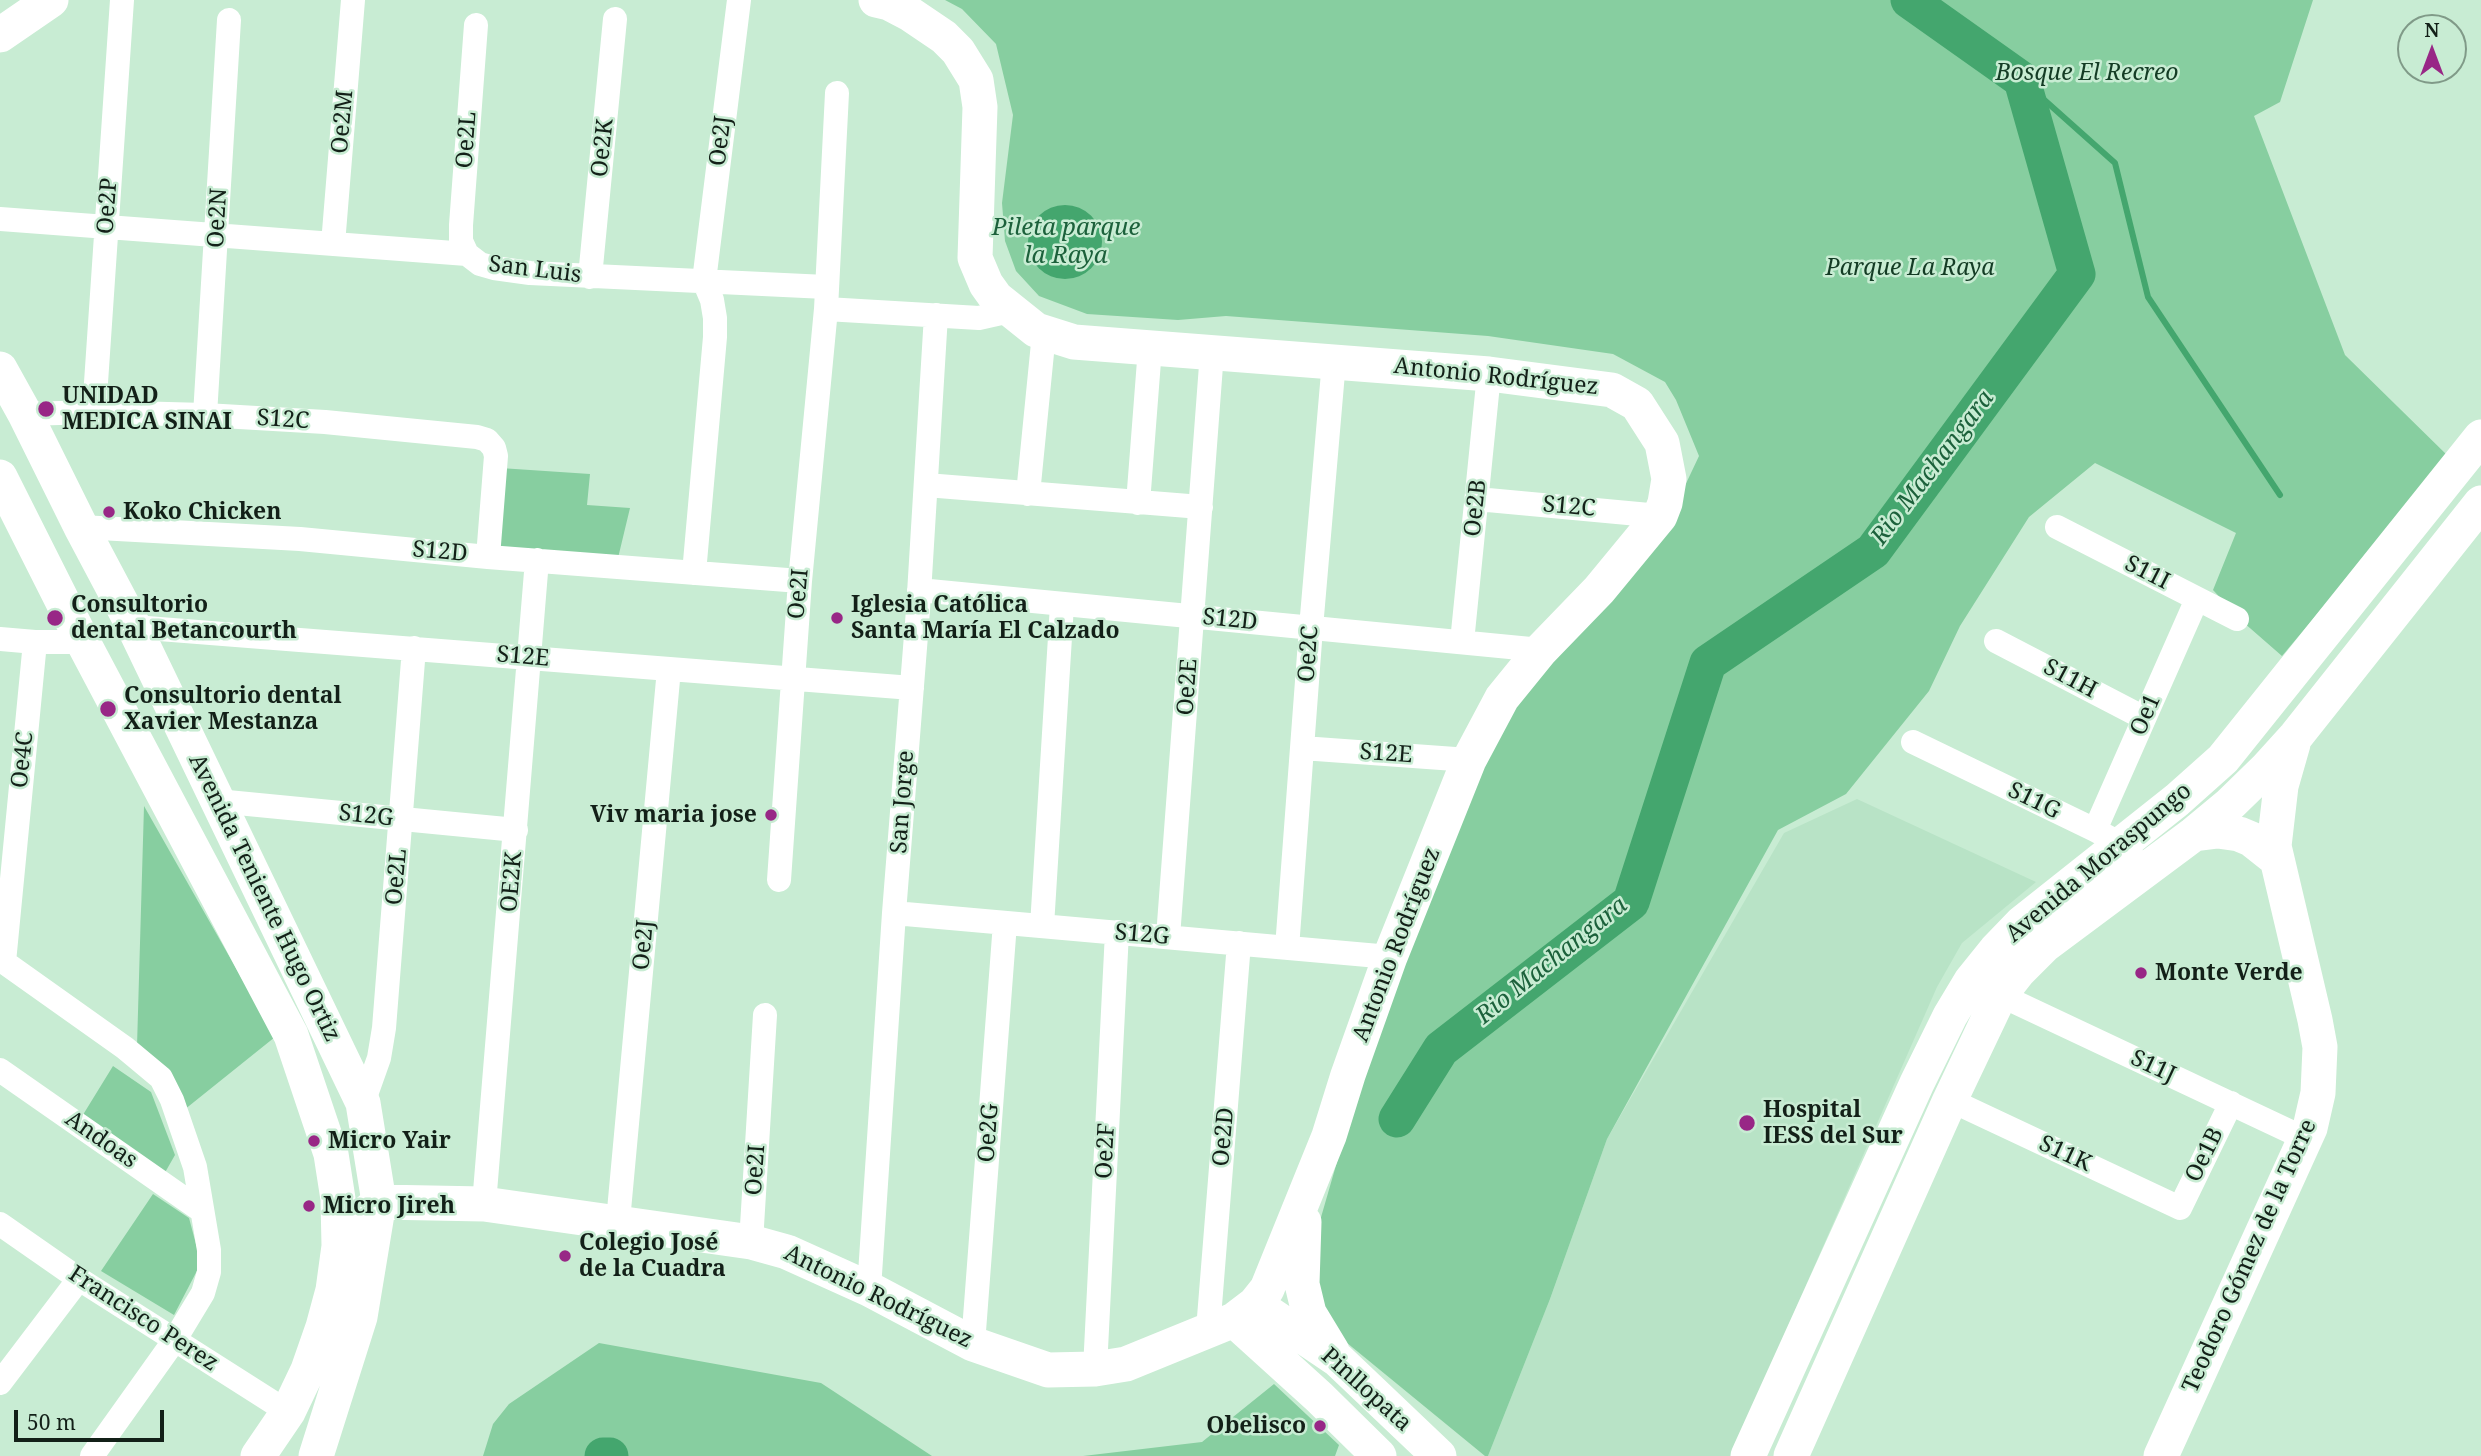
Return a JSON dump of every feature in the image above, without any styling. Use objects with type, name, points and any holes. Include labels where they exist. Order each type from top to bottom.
[{"type":"street","points":[[0,35],[51,0]]},
{"type":"street","points":[[0,3],[58,0]]},
{"type":"street","name":"Oe2P","points":[[94,412],[122,0]]},
{"type":"street","name":"Oe2M","points":[[333,244],[353,0]]},
{"type":"street","name":"Oe2J","points":[[704,281],[738,0]]},
{"type":"street","name":"Antonio Rodríguez","points":[[379,1202],[484,1203],[751,1242],[788,1252],[869,1289],[973,1344],[1048,1370],[1095,1369],[1126,1364],[1232,1318],[1266,1289],[1308,1191],[1390,957],[1469,760],[1502,698],[1541,650],[1599,590],[1660,516],[1669,479],[1662,443],[1642,410],[1631,398],[1599,388],[1489,374],[1074,342],[1036,330],[1010,311],[986,284],[975,258],[980,107],[976,80],[958,51],[944,37],[910,14],[889,3],[876,0]]},
{"type":"street","name":"Oe2K","points":[[590,277],[615,19]]},
{"type":"street","name":"Oe2N","points":[[205,415],[218,236],[229,20]]},
{"type":"street","name":"Oe2L","points":[[467,254],[461,241],[461,225],[476,25]]},
{"type":"street","name":"Oe2I","points":[[779,880],[792,680],[826,298],[837,93]]},
{"type":"street","name":"San Luis","points":[[0,219],[467,254],[480,264],[494,268],[590,277],[704,281],[936,315],[979,317],[1010,311]]},
{"type":"street","points":[[694,573],[715,337],[712,300],[704,281]]},
{"type":"street","name":"San Jorge","points":[[869,1289],[936,315]]},
{"type":"street","points":[[1028,494],[1044,333]]},
{"type":"street","points":[[1138,503],[1150,348]]},
{"type":"street","name":"Oe2E","points":[[1168,937],[1212,352]]},
{"type":"street","name":"Oe2C","points":[[1287,947],[1334,361]]},
{"type":"street","name":"Avenida Teniente Hugo Ortiz","points":[[0,369],[134,627],[363,1102],[379,1202],[360,1317],[316,1456]]},
{"type":"street","name":"Oe2B","points":[[1462,642],[1489,374]]},
{"type":"street","name":"S12C","points":[[25,414],[94,412],[205,415],[325,422],[487,440],[494,448],[496,466],[488,557]]},
{"type":"street","name":"Avenida Moraspungo","points":[[1748,1456],[1917,1083],[1950,1016],[1971,981],[1996,950],[2108,837],[2177,800],[2223,759],[2481,437]]},
{"type":"street","name":"Avenida Teniente Hugo Ortiz","points":[[0,477],[9,511],[83,642],[292,1035],[331,1154],[338,1199],[339,1246],[333,1290],[308,1370],[288,1412],[258,1456]]},
{"type":"street","points":[[926,485],[1201,507]]},
{"type":"street","name":"S12C","points":[[1477,499],[1660,516]]},
{"type":"street","name":"Avenida Moraspungo","points":[[1791,1456],[1950,1100],[2000,995],[2045,945],[2193,834],[2229,805],[2267,768],[2296,736],[2481,503]]},
{"type":"street","name":"S12D","points":[[81,527],[300,539],[488,557],[800,581]]},
{"type":"street","name":"S11I","points":[[2057,527],[2236,619]]},
{"type":"street","name":"OE2K","points":[[484,1203],[537,560]]},
{"type":"street","name":"S12D","points":[[919,590],[1541,650]]},
{"type":"street","name":"Oe1","points":[[2108,837],[2144,718],[2197,599]]},
{"type":"street","points":[[1042,926],[1062,605]]},
{"type":"street","name":"S12E","points":[[134,627],[912,688]]},
{"type":"street","points":[[0,639],[83,642]]},
{"type":"street","name":"S11H","points":[[1996,641],[2144,718]]},
{"type":"street","name":"Oe4C","points":[[2,962],[35,642]]},
{"type":"street","name":"Oe2L","points":[[363,1102],[379,1058],[384,1028],[414,648]]},
{"type":"street","name":"Oe2J","points":[[618,1221],[669,669]]},
{"type":"street","name":"Teodoro Gómez de la Torre","points":[[2274,852],[2281,786],[2296,736]]},
{"type":"street","name":"S11G","points":[[1913,742],[2108,837],[2136,857],[2146,870]]},
{"type":"street","name":"S12E","points":[[1302,748],[1469,760]]},
{"type":"street","name":"Teodoro Gómez de la Torre","points":[[2161,1456],[2306,1139],[2318,1093],[2320,1047],[2315,1020],[2274,852],[2262,817],[2261,799],[2267,768]]},
{"type":"street","name":"S12G","points":[[217,802],[516,830]]},
{"type":"street","points":[[2193,834],[2218,831],[2239,834],[2274,852]]},
{"type":"street","name":"S12G","points":[[894,913],[1390,957]]},
{"type":"street","name":"Oe2G","points":[[973,1344],[1005,923]]},
{"type":"street","name":"Oe2F","points":[[1095,1369],[1117,932]]},
{"type":"street","name":"Oe2D","points":[[1232,1318],[1239,943]]},
{"type":"street","points":[[2,962],[161,1077],[172,1100],[195,1167],[209,1250],[209,1272],[203,1293],[174,1340],[92,1456]]},
{"type":"street","name":"S11J","points":[[2000,995],[2306,1139]]},
{"type":"street","name":"Oe2I","points":[[751,1242],[765,1015]]},
{"type":"street","name":"Andoas","points":[[0,1070],[202,1210]]},
{"type":"street","name":"S11K","points":[[1950,1100],[2180,1208]]},
{"type":"street","name":"Oe1B","points":[[2180,1208],[2231,1103]]},
{"type":"street","name":"Antonio Rodríguez","points":[[1308,1191],[1301,1284],[1309,1314],[1338,1360]]},
{"type":"street","points":[[339,1246],[355,1223],[379,1202]]},
{"type":"street","name":"Francisco Perez","points":[[0,1224],[79,1279],[288,1412]]},
{"type":"street","points":[[3,1374],[79,1279]]},
{"type":"street","name":"Pinllopata","points":[[1232,1318],[1338,1360],[1439,1456]]},
{"type":"street","name":"Pinllopata","points":[[1232,1318],[1379,1456]]},
{"type":"shaded area","name":"Hospital IESS del Sur","points":[[1857,799],[2036,882],[1962,943],[1937,987],[1731,1456],[1488,1456],[1550,1299],[1607,1139],[1784,833]]},
{"type":"green space","name":"Parque La Raya","points":[[945,0],[2313,0],[2280,102],[2254,116],[2345,355],[2449,457],[2282,656],[2243,622],[2213,590],[2236,533],[2095,463],[2029,517],[1960,626],[1929,691],[1846,794],[1778,830],[1607,1139],[1550,1299],[1488,1456],[1485,1456],[1341,1338],[1312,1296],[1313,1245],[1395,961],[1473,761],[1550,650],[1665,528],[1699,456],[1676,400],[1665,382],[1613,354],[1488,336],[1226,316],[1178,320],[1087,314],[1039,296],[1016,271],[1005,241],[1002,203],[1013,115],[996,44],[962,9]]},
{"type":"green space","points":[[500,468],[590,474],[587,505],[630,508],[618,558],[495,547]]},
{"type":"green space","points":[[144,806],[275,1037],[184,1110],[137,1046]]},
{"type":"green space","points":[[113,1066],[151,1092],[175,1155],[163,1176],[81,1118]]},
{"type":"green space","points":[[153,1194],[189,1218],[201,1263],[174,1315],[101,1271]]},
{"type":"green space","points":[[599,1343],[821,1383],[932,1456],[483,1456],[493,1424],[509,1404]]},
{"type":"green space","points":[[1274,1384],[1339,1445],[1335,1456],[1083,1456],[1202,1442]]},
{"type":"water","name":"Pileta parque la Raya","points":[[1065,205],[1079,208],[1091,216],[1099,228],[1102,242],[1099,256],[1091,268],[1079,276],[1065,279],[1051,276],[1039,268],[1031,256],[1028,242],[1031,228],[1039,216],[1051,208]]},
{"type":"waterway","name":"Rio Machangara","points":[[1397,1119],[1441,1049],[1631,902],[1708,663],[1873,551],[2077,274],[2022,80],[1909,0]]},
{"type":"waterway","points":[[2022,80],[2115,163],[2148,297],[2280,495]]},
{"type":"waterway","points":[[603,1456],[610,1456]]},
{"type":"place","name":"UNIDAD MEDICA SINAI","points":[[46,409]]},
{"type":"place","name":"Koko Chicken","points":[[109,512]]},
{"type":"place","name":"Consultorio dental Betancourth","points":[[55,618]]},
{"type":"place","name":"Iglesia Católica Santa María El Calzado","points":[[837,618]]},
{"type":"place","name":"Consultorio dental Xavier Mestanza","points":[[108,709]]},
{"type":"place","name":"Viv maria jose","points":[[771,815]]},
{"type":"place","name":"Monte Verde","points":[[2141,973]]},
{"type":"place","name":"Hospital IESS del Sur","points":[[1747,1123]]},
{"type":"place","name":"Micro Yair","points":[[314,1141]]},
{"type":"place","name":"Micro Jireh","points":[[309,1206]]},
{"type":"place","name":"Colegio José de la Cuadra","points":[[565,1256]]},
{"type":"place","name":"Obelisco","points":[[1320,1426]]},
{"type":"park label","name":"Bosque El Recreo","points":[[2087,73]]}]
